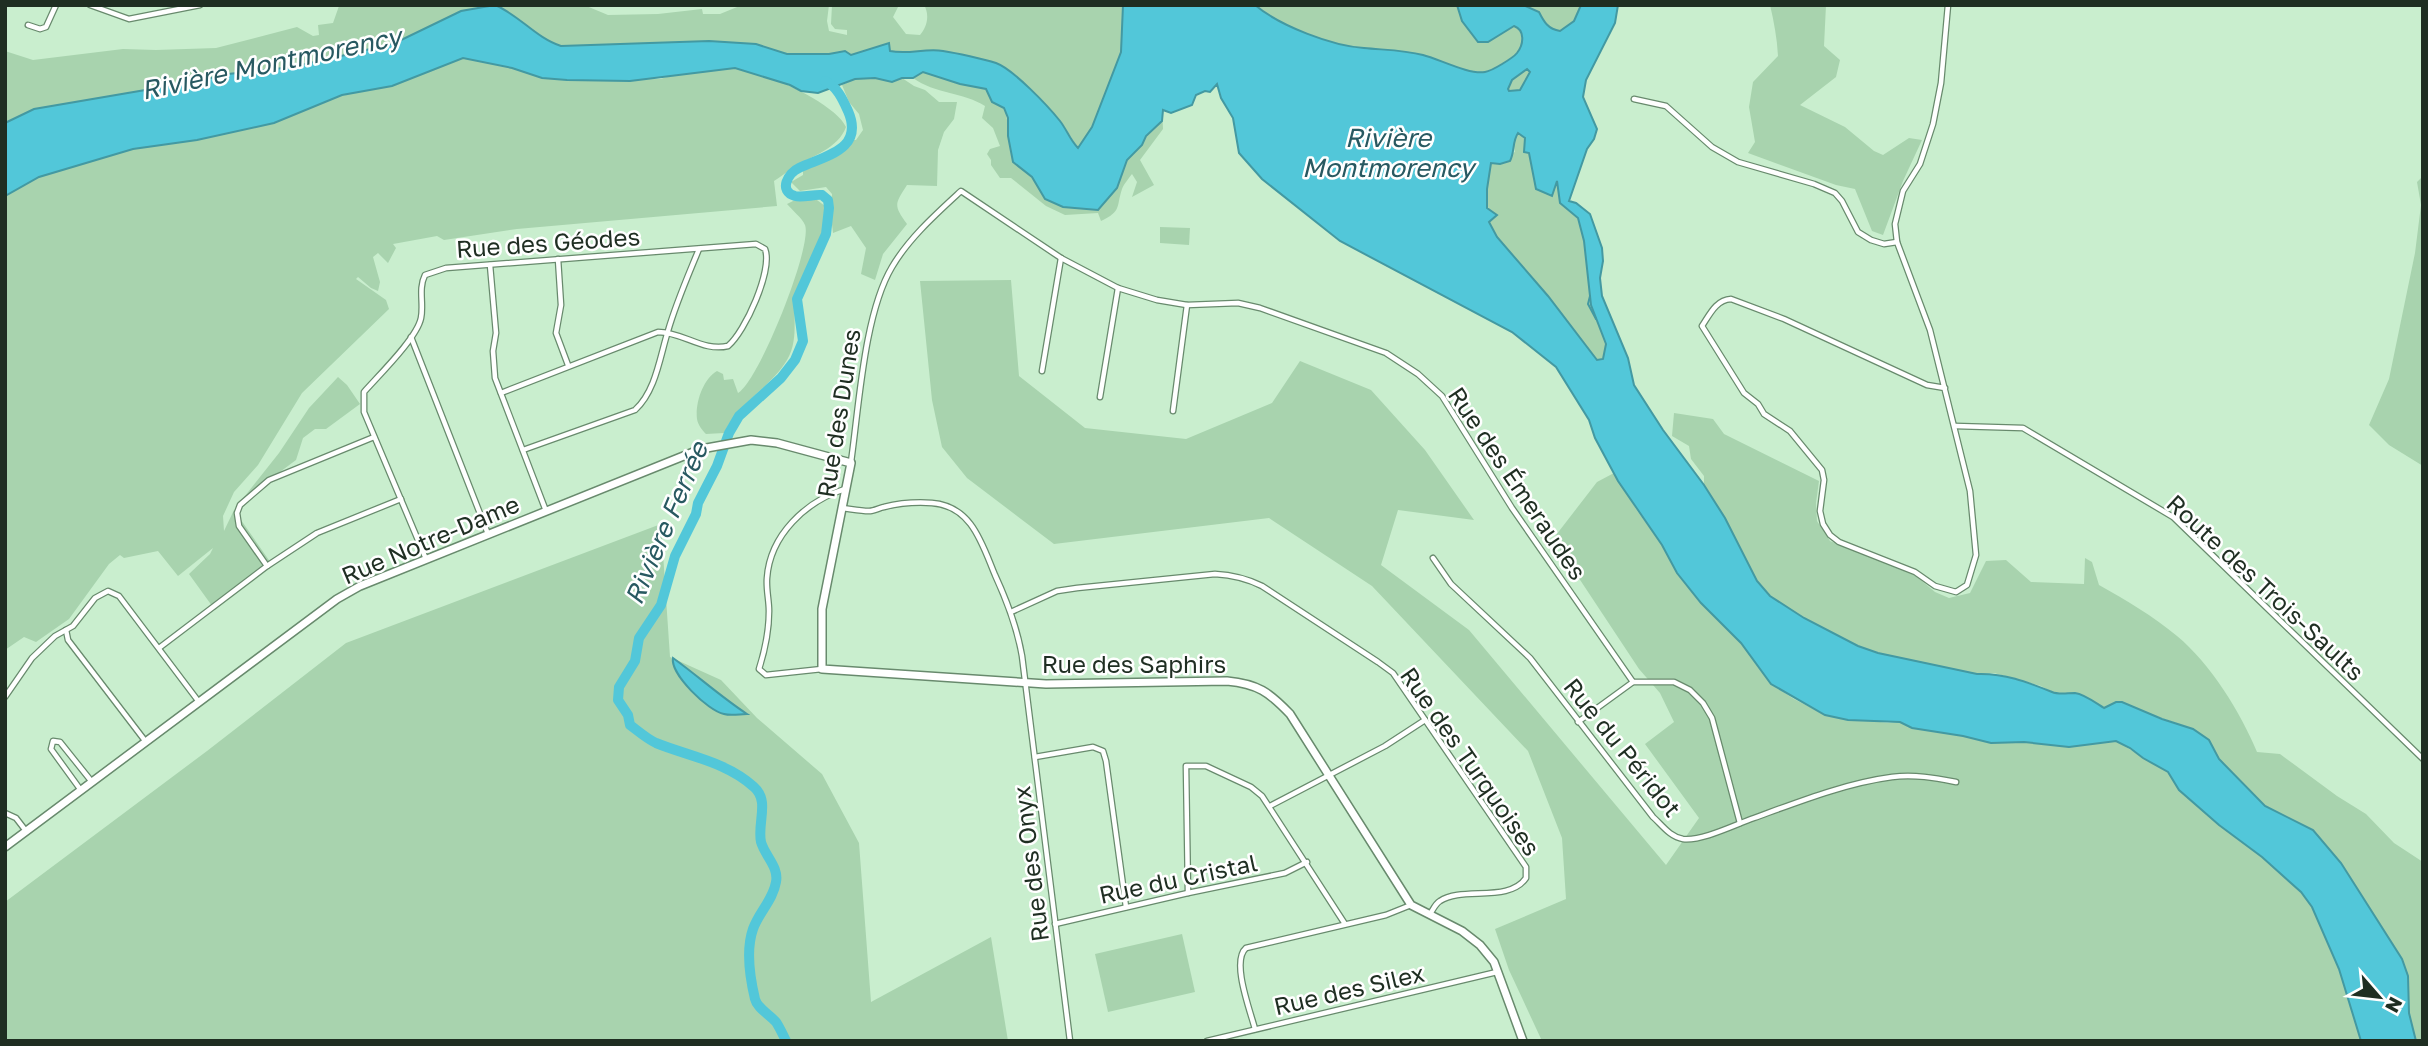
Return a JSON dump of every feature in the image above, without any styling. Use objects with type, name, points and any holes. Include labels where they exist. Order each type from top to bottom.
[{"type":"street","points":[[28,25],[40,29],[46,27],[56,5]]},
{"type":"street","points":[[90,5],[129,19],[200,5]]},
{"type":"street","points":[[1945,388],[1927,385],[1784,318],[1731,299],[1723,300],[1712,309],[1702,326],[1744,393],[1758,404],[1764,414],[1790,430],[1822,470],[1824,480],[1820,511],[1823,524],[1830,535],[1839,542],[1915,572],[1936,586],[1956,592],[1967,585],[1976,555],[1970,491],[1945,388],[1923,309],[1897,242],[1895,224],[1903,191],[1920,164],[1933,124],[1941,83],[1948,5]]},
{"type":"street","points":[[1634,99],[1666,106],[1712,147],[1738,162],[1814,184],[1835,193],[1842,201],[1857,232],[1884,244],[1897,242]]},
{"type":"street","name":"Rue des Émeraudes","points":[[961,191],[1061,258],[1118,288],[1157,300],[1187,305],[1238,303],[1260,308],[1386,353],[1418,374],[1442,396],[1512,508],[1633,682]]},
{"type":"street","name":"Rue des Dunes","points":[[822,669],[822,609],[851,463],[869,338],[882,287],[903,251],[932,217],[961,191]]},
{"type":"street","name":"Rue des Géodes","points":[[426,559],[364,412],[365,392],[411,337],[421,320],[421,289],[425,275],[446,268],[761,245],[767,255],[754,305],[743,329],[728,346],[710,347],[668,332]]},
{"type":"street","points":[[523,450],[635,410],[648,395],[699,249]]},
{"type":"street","points":[[1042,371],[1061,258]]},
{"type":"street","points":[[558,259],[561,295],[556,333],[568,365]]},
{"type":"street","points":[[489,265],[496,333],[493,363],[500,393],[546,511]]},
{"type":"street","points":[[1100,397],[1118,288]]},
{"type":"street","points":[[1173,411],[1187,305]]},
{"type":"street","points":[[500,393],[645,335],[668,332]]},
{"type":"street","points":[[411,337],[488,534]]},
{"type":"street","name":"Route des Trois-Saults","points":[[1954,426],[2023,428],[2173,517],[2423,759]]},
{"type":"street","points":[[267,566],[239,526],[237,513],[240,505],[269,480],[374,437]]},
{"type":"street","name":"Rue Notre-Dame","points":[[5,847],[337,599],[360,586],[701,449],[751,440],[778,443],[851,463]]},
{"type":"street","name":"Rue des Saphirs","points":[[846,489],[817,500],[800,513],[784,532],[771,556],[767,578],[768,633],[758,669],[766,675],[822,669],[1026,683],[1247,683],[1263,689],[1290,714],[1411,905]]},
{"type":"street","points":[[159,648],[267,566],[317,533],[401,499]]},
{"type":"street","name":"Rue des Onyx","points":[[842,508],[871,511],[883,507],[934,503],[952,508],[975,528],[985,546],[1020,643],[1070,1041]]},
{"type":"street","name":"Rue du Péridot","points":[[1433,558],[1451,584],[1530,658],[1653,817],[1673,836],[1684,839],[1698,837],[1839,790],[1892,777],[1923,776],[1956,782]]},
{"type":"street","name":"Rue des Turquoises","points":[[1011,612],[1057,592],[1077,588],[1214,575],[1245,578],[1262,586],[1393,673],[1527,872],[1524,881],[1518,886],[1501,891],[1448,897],[1440,901],[1430,914]]},
{"type":"street","points":[[5,698],[32,657],[82,616],[95,598],[112,591],[119,596],[199,702]]},
{"type":"street","points":[[66,630],[68,639],[146,742]]},
{"type":"street","points":[[1578,722],[1633,682],[1674,682],[1690,690],[1703,703],[1717,734],[1740,822]]},
{"type":"street","points":[[1270,806],[1385,746],[1425,720]]},
{"type":"street","points":[[80,789],[51,749],[53,741],[60,742],[92,782]]},
{"type":"street","points":[[1035,757],[1093,747],[1103,751],[1126,907]]},
{"type":"street","points":[[1188,892],[1186,766],[1206,766],[1251,787],[1270,806],[1345,924]]},
{"type":"street","points":[[5,813],[16,818],[26,831]]},
{"type":"street","name":"Rue du Cristal","points":[[1055,924],[1188,892],[1285,873],[1307,862]]},
{"type":"street","points":[[1255,1029],[1239,966],[1241,952],[1253,945],[1386,915],[1411,905],[1462,931],[1480,945],[1494,962],[1523,1041]]},
{"type":"street","name":"Rue des Silex","points":[[1207,1041],[1498,972]]},
{"type":"green space","points":[[491,5],[461,11],[395,43],[292,67],[228,74],[34,109],[5,123],[5,51],[33,60],[123,49],[216,48],[297,27],[313,36],[319,35],[318,25],[333,23],[339,6]]},
{"type":"green space","points":[[495,5],[584,5],[608,15],[658,14],[702,9],[703,14],[720,14],[742,5],[829,5],[829,31],[847,35],[847,30],[835,29],[831,24],[832,5],[899,5],[893,17],[906,34],[920,35],[927,21],[924,5],[1123,5],[1121,52],[1092,127],[1078,148],[1062,123],[1040,99],[997,63],[905,54],[890,51],[888,43],[851,55],[845,51],[829,54],[787,54],[756,44],[709,41],[561,46],[544,38]]},
{"type":"green space","points":[[1255,5],[1457,5],[1462,21],[1488,42],[1514,26],[1522,34],[1522,42],[1517,52],[1507,61],[1488,71],[1478,72],[1416,53],[1351,46],[1322,39],[1278,20]]},
{"type":"green space","points":[[1523,5],[1581,5],[1574,21],[1560,31],[1547,25],[1539,12]]},
{"type":"green space","points":[[1770,5],[1826,5],[1824,46],[1840,60],[1836,77],[1800,105],[1845,127],[1874,151],[1883,155],[1909,138],[1922,140],[1883,235],[1872,231],[1855,189],[1836,185],[1748,153],[1755,142],[1749,107],[1753,82],[1778,56]]},
{"type":"green space","points":[[463,58],[512,68],[541,78],[567,80],[661,79],[698,70],[749,70],[814,99],[828,108],[846,127],[837,141],[774,181],[777,206],[517,229],[444,240],[437,236],[393,244],[396,248],[388,263],[378,253],[373,257],[380,282],[378,291],[358,277],[356,279],[386,300],[389,309],[302,393],[258,465],[234,492],[223,516],[224,531],[234,510],[273,566],[215,610],[189,574],[213,548],[178,576],[158,551],[124,558],[120,555],[109,564],[69,619],[36,642],[24,637],[5,650],[5,196],[39,177],[133,149],[197,140],[274,123],[342,95],[392,86]]},
{"type":"green space","points":[[1527,69],[1531,72],[1520,90],[1509,91],[1512,80]]},
{"type":"green space","points":[[922,72],[986,89],[1005,110],[1013,162],[1032,177],[1045,199],[1063,207],[1083,209],[1121,178],[1127,160],[1142,145],[1145,136],[1162,121],[1162,110],[1163,129],[1140,160],[1154,185],[1132,197],[1137,182],[1132,174],[1122,189],[1115,211],[1101,221],[1098,213],[1065,215],[1046,206],[1011,178],[1000,178],[991,165],[987,154],[990,149],[1000,146],[993,128],[982,118],[985,106],[930,87],[913,78]]},
{"type":"green space","points":[[875,78],[892,82],[902,78],[925,90],[939,102],[957,102],[954,119],[944,132],[938,150],[937,186],[907,185],[897,204],[899,213],[907,224],[883,254],[875,280],[861,274],[866,248],[851,226],[833,233],[832,194],[826,187],[800,191],[791,182],[803,175],[803,171],[824,162],[845,140],[856,140],[863,130],[859,114],[849,102],[842,85],[855,79]]},
{"type":"green space","points":[[1517,133],[1525,138],[1524,151],[1529,153],[1536,189],[1557,179],[1560,203],[1578,218],[1584,241],[1591,305],[1606,344],[1603,359],[1597,361],[1548,296],[1497,237],[1489,222],[1487,189],[1491,163],[1515,152],[1513,141]]},
{"type":"green space","points":[[2423,176],[2423,466],[2389,445],[2369,425],[2389,379],[2415,253],[2421,205],[2417,182]]},
{"type":"green space","points":[[809,198],[825,206],[824,218],[817,247],[797,292],[791,352],[780,370],[737,413],[724,433],[706,434],[698,423],[697,413],[701,392],[708,380],[717,371],[723,374],[724,380],[733,379],[738,393],[747,384],[770,341],[793,285],[805,238],[804,222],[787,204]]},
{"type":"green space","points":[[1160,227],[1190,228],[1189,245],[1160,243]]},
{"type":"green space","points":[[1011,280],[1019,376],[1085,428],[1186,439],[1272,403],[1300,361],[1371,390],[1425,450],[1474,520],[1398,510],[1381,565],[1469,630],[1666,865],[1699,818],[1645,744],[1674,722],[1660,693],[1639,669],[1553,539],[1597,482],[1614,473],[1662,545],[1677,573],[1701,603],[1741,643],[1771,684],[1794,699],[1825,715],[1888,723],[1900,722],[1912,728],[1990,743],[2024,742],[2069,747],[2116,741],[2168,772],[2179,790],[2219,825],[2262,857],[2301,892],[2312,907],[2339,969],[2361,1041],[1542,1041],[1509,970],[1495,929],[1566,899],[1562,838],[1528,751],[1372,586],[1269,518],[1054,544],[967,478],[942,447],[932,400],[920,281]]},
{"type":"green space","points":[[338,377],[360,404],[326,429],[315,429],[303,438],[296,460],[241,501],[279,453],[309,408]]},
{"type":"green space","points":[[1674,413],[1713,419],[1724,434],[1819,481],[1817,521],[1830,541],[1916,576],[1935,592],[1949,598],[1970,593],[1986,561],[2006,560],[2031,582],[2084,584],[2085,558],[2092,562],[2099,585],[2158,622],[2201,660],[2233,705],[2257,752],[2280,754],[2366,814],[2394,843],[2423,862],[2423,1041],[2416,1041],[2409,1013],[2408,976],[2312,830],[2265,806],[2219,759],[2209,740],[2193,729],[2116,702],[2105,708],[2078,693],[2055,694],[2041,686],[1994,673],[1977,674],[1878,653],[1858,646],[1804,618],[1770,596],[1757,581],[1725,518],[1704,485],[1704,476],[1691,459],[1689,446],[1672,436]]},
{"type":"green space","points":[[661,524],[670,657],[721,680],[757,718],[822,774],[859,843],[871,1002],[991,937],[1008,1041],[5,1041],[5,902],[346,643]]},
{"type":"green space","points":[[1182,934],[1195,992],[1108,1012],[1095,954]]},
{"type":"water","name":"Rivière Montmorency","points":[[495,5],[544,38],[561,46],[709,41],[756,44],[787,54],[829,54],[845,51],[851,55],[889,43],[890,51],[936,50],[970,56],[996,63],[1021,80],[1055,114],[1078,148],[1092,127],[1121,52],[1123,5],[1255,5],[1278,20],[1322,39],[1351,46],[1416,53],[1463,69],[1485,72],[1515,55],[1521,46],[1522,34],[1514,26],[1488,42],[1478,42],[1462,21],[1457,5],[1523,5],[1539,12],[1552,29],[1560,31],[1574,21],[1581,5],[1618,5],[1615,23],[1586,80],[1583,97],[1597,129],[1569,201],[1590,214],[1602,248],[1602,296],[1628,358],[1634,385],[1725,518],[1757,581],[1770,596],[1804,618],[1858,646],[1878,653],[1977,674],[2006,677],[2055,693],[2079,694],[2104,708],[2122,702],[2193,729],[2209,740],[2219,759],[2265,806],[2313,830],[2341,863],[2402,959],[2408,976],[2409,1013],[2416,1041],[2361,1041],[2339,969],[2312,907],[2301,892],[2179,790],[2168,772],[2130,748],[2116,741],[2069,747],[2024,742],[1991,743],[1912,728],[1900,722],[1848,720],[1825,715],[1771,684],[1741,643],[1701,603],[1677,573],[1662,545],[1618,481],[1595,438],[1589,420],[1556,367],[1512,332],[1340,241],[1262,179],[1239,153],[1233,118],[1221,98],[1217,84],[1210,92],[1196,95],[1192,105],[1171,113],[1163,110],[1162,121],[1127,160],[1117,188],[1098,210],[1063,207],[1045,199],[1032,177],[1013,162],[1008,118],[1004,108],[992,102],[986,89],[923,72],[913,78],[892,82],[875,78],[855,79],[818,93],[801,91],[735,68],[630,81],[567,80],[542,78],[512,68],[463,58],[392,86],[342,95],[274,123],[197,140],[133,149],[39,177],[5,196],[5,123],[34,109],[228,74],[292,67],[341,56],[395,43],[461,11]],"holes":[[[1527,69],[1530,72],[1520,90],[1509,91],[1512,80]],[[1518,133],[1525,138],[1524,152],[1529,153],[1536,189],[1552,196],[1557,181],[1560,203],[1578,218],[1584,241],[1591,305],[1606,344],[1603,359],[1597,360],[1548,296],[1497,237],[1489,222],[1497,215],[1487,208],[1491,163],[1510,161]]]},
{"type":"water","points":[[673,658],[747,714],[727,715],[709,706],[691,691],[677,673]]},
{"type":"waterway","name":"Rivière Ferrée","points":[[786,1041],[776,1022],[756,1002],[750,973],[749,954],[753,929],[772,895],[776,882],[774,866],[761,842],[762,806],[759,793],[732,771],[649,739],[630,725],[628,715],[618,700],[619,687],[635,661],[639,638],[661,605],[675,556],[696,514],[698,503],[717,466],[729,433],[739,416],[781,378],[795,360],[803,341],[797,299],[826,234],[829,208],[828,200],[822,195],[790,194],[786,182],[795,170],[830,155],[847,143],[852,124],[844,102],[836,90],[825,81]]},
{"type":"waterway","points":[[1590,296],[1588,304],[1596,319]]}]
